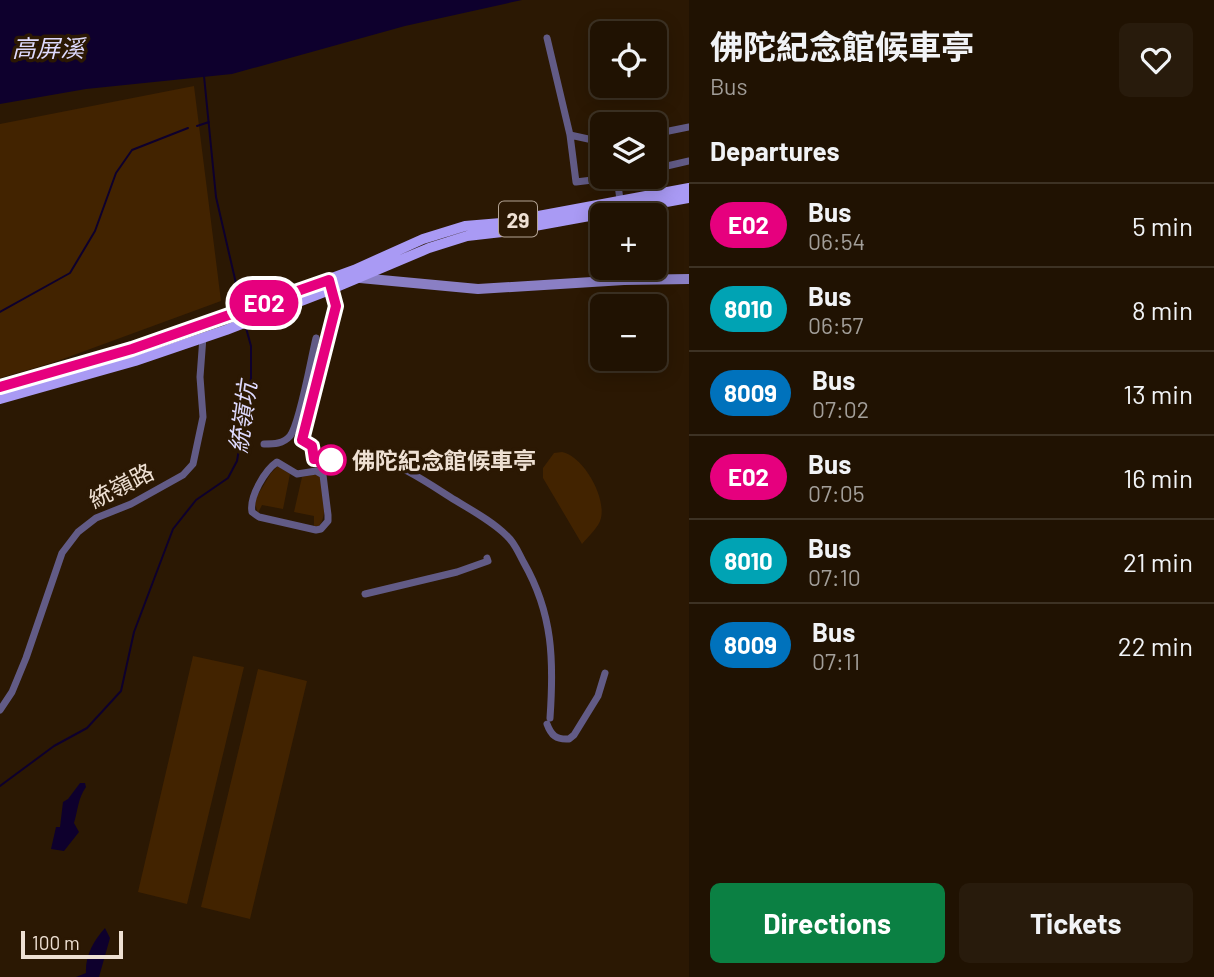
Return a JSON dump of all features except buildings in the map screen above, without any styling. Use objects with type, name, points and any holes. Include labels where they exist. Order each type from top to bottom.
[{"type":"main road","name":"29","points":[[357,274],[423,239],[465,226],[501,223],[689,188]]},
{"type":"main road","name":"29","points":[[0,399],[135,361],[202,331],[223,318],[250,314],[467,236],[689,198]]},
{"type":"main road","name":"29","points":[[0,387],[202,331],[226,330],[250,314]]},
{"type":"street","points":[[547,38],[570,135],[576,182],[590,180]]},
{"type":"street","points":[[667,131],[689,127]]},
{"type":"street","points":[[570,135],[590,139]]},
{"type":"street","points":[[667,166],[689,161]]},
{"type":"street","points":[[619,189],[620,200]]},
{"type":"street","points":[[357,274],[478,289],[689,279]]},
{"type":"street","name":"統嶺路","points":[[0,710],[12,692],[21,670],[53,574],[66,547],[78,532],[96,518],[131,504],[172,481],[189,470],[193,464],[203,417],[200,377],[202,331]]},
{"type":"street","points":[[264,444],[285,440],[297,424],[316,338]]},
{"type":"street","points":[[370,457],[415,474],[493,524],[511,540],[529,571],[546,615],[552,646],[549,732],[556,738],[569,739],[574,735],[598,696],[605,673]]},
{"type":"street","points":[[277,462],[297,474],[319,472],[325,479],[328,515],[325,525],[316,530],[291,525],[259,517],[250,509],[252,499],[265,475],[277,462]]},
{"type":"street","points":[[365,594],[457,572],[488,561],[487,558]]},
{"type":"shaded area","points":[[194,86],[221,301],[52,363],[0,378],[0,124]]},
{"type":"shaded area","points":[[554,453],[570,455],[585,469],[600,499],[600,521],[582,544],[543,478],[543,468]]},
{"type":"shaded area","points":[[278,466],[290,474],[283,509],[262,505],[258,513],[254,501]]},
{"type":"shaded area","points":[[317,474],[320,476],[324,515],[319,526],[314,526],[314,516],[294,512],[302,477]]},
{"type":"shaded area","points":[[193,656],[244,667],[187,904],[138,892]]},
{"type":"shaded area","points":[[258,669],[307,681],[250,919],[201,907]]},
{"type":"water","name":"高屏溪","points":[[0,0],[522,0],[405,26],[232,74],[86,89],[0,104]]},
{"type":"water","points":[[80,783],[85,783],[86,787],[74,823],[79,832],[64,851],[51,849],[56,827],[60,827],[63,802]]},
{"type":"water","points":[[105,928],[110,938],[99,977],[76,977],[86,973],[91,949]]},
{"type":"waterway","name":"統嶺坑","points":[[204,76],[216,197],[241,305]]},
{"type":"waterway","points":[[197,126],[209,122]]},
{"type":"waterway","points":[[0,312],[70,273],[95,231],[116,173],[132,150],[188,128]]},
{"type":"waterway","name":"統嶺坑","points":[[0,786],[54,746],[87,728],[121,691],[134,632],[173,529],[196,500],[228,478],[237,461],[251,378],[251,346],[246,328]]},
{"type":"bus line","name":"E02","points":[[0,387],[132,349],[329,280],[336,306],[302,440],[312,446],[314,459],[331,460]]},
{"type":"place","name":"佛陀紀念館候車亭","points":[[331,460]]}]
